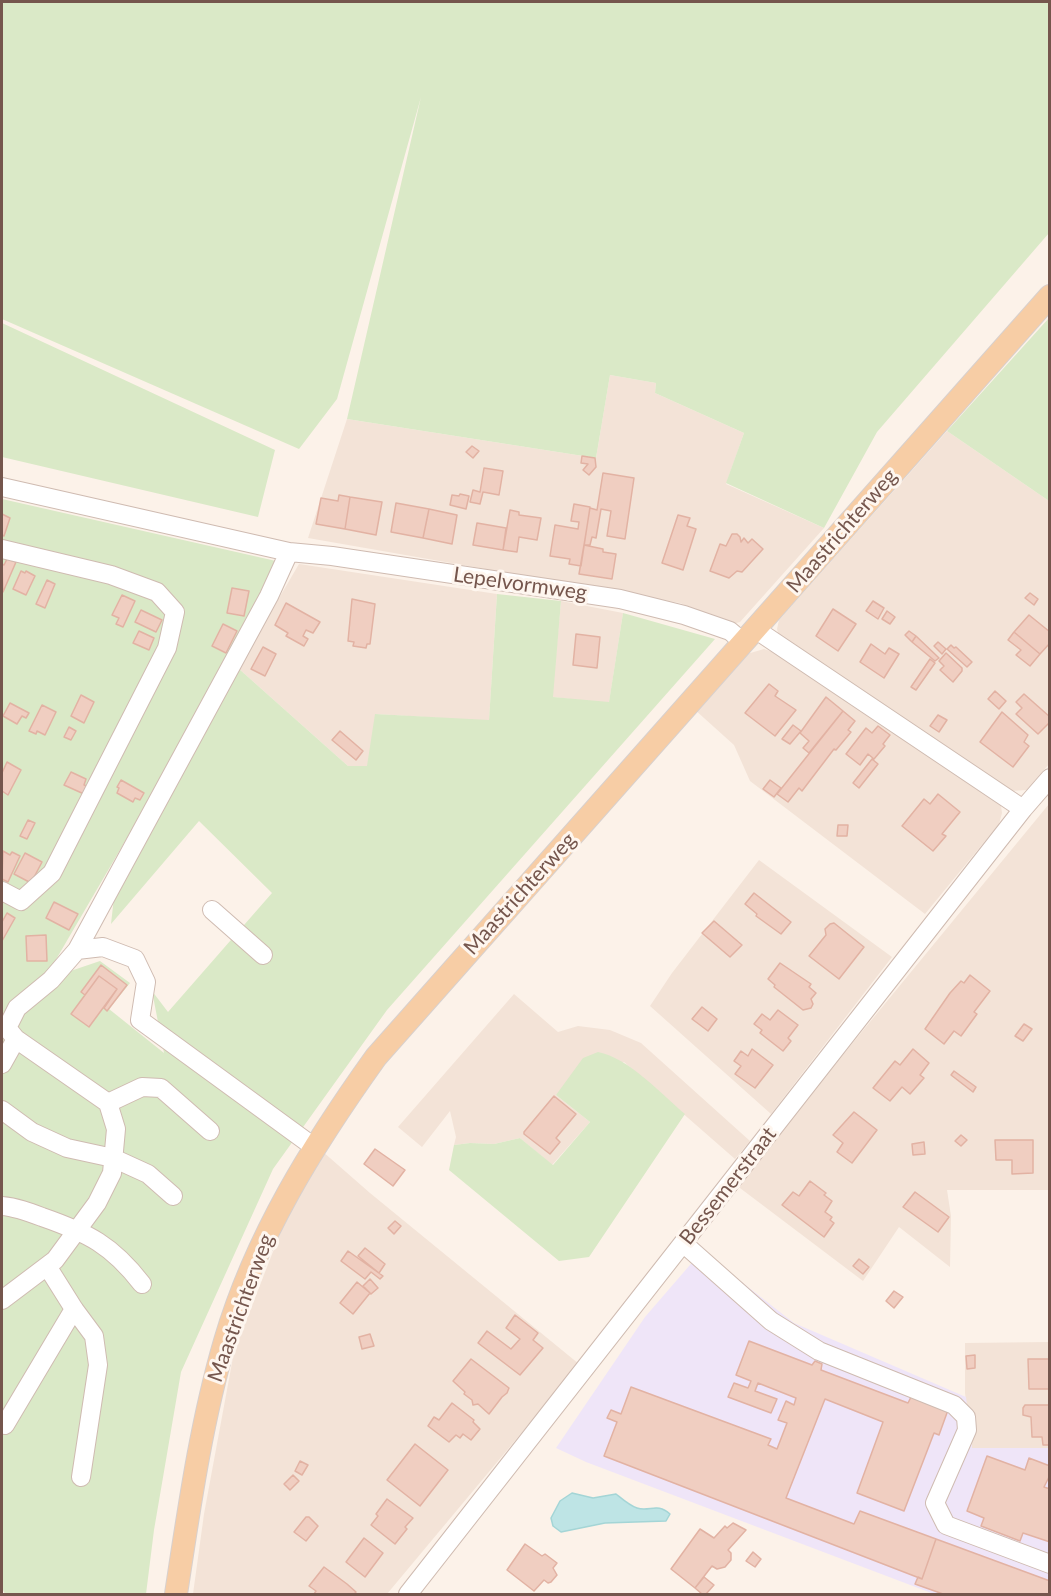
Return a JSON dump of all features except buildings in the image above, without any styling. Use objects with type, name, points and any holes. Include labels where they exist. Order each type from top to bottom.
[{"type":"main road","name":"Maastrichterweg","points":[[176,1594],[200,1443],[226,1339],[249,1274],[270,1228],[314,1147],[376,1057],[1050,297]]},
{"type":"street","name":"Lepelvormweg","points":[[2,487],[289,552],[332,556],[620,599],[684,615],[749,636],[1023,809]]},
{"type":"street","points":[[2,549],[111,575],[157,592],[175,612],[167,648],[52,873],[21,901],[2,891]]},
{"type":"street","points":[[2,1064],[10,1041],[7,1028],[17,1008],[51,980],[77,950],[269,597],[289,552]]},
{"type":"street","name":"Bessemerstraat","points":[[408,1594],[1023,809],[1050,778]]},
{"type":"street","points":[[212,910],[263,955]]},
{"type":"street","points":[[77,950],[103,947],[135,959],[146,982],[140,1020],[314,1147]]},
{"type":"street","points":[[2,1300],[55,1260],[98,1203],[112,1173],[116,1129],[108,1103],[10,1041]]},
{"type":"street","points":[[108,1103],[142,1087],[160,1088],[210,1131]]},
{"type":"street","points":[[2,1110],[32,1132],[67,1148],[113,1158],[148,1174],[173,1196]]},
{"type":"street","points":[[2,1206],[13,1207],[78,1230],[105,1246],[126,1264],[142,1284]]},
{"type":"street","points":[[682,1243],[771,1322],[819,1351],[954,1405],[966,1417],[967,1430],[935,1503],[946,1525],[1050,1564]]},
{"type":"street","points":[[47,1266],[94,1336],[98,1365],[81,1477]]},
{"type":"street","points":[[5,1425],[74,1309]]},
{"type":"shaded area","points":[[610,375],[656,383],[655,393],[744,433],[726,484],[824,528],[740,622],[729,625],[680,603],[308,538],[347,419],[596,458]]},
{"type":"shaded area","points":[[947,431],[1049,501],[1049,764],[1027,790],[1010,791],[779,637],[777,629],[779,620]]},
{"type":"shaded area","points":[[299,564],[497,594],[489,721],[376,714],[368,766],[348,766],[238,668]]},
{"type":"shaded area","points":[[561,601],[623,613],[609,703],[552,697]]},
{"type":"shaded area","points":[[764,649],[776,653],[1000,799],[1002,813],[999,824],[925,914],[750,781],[734,745],[694,709],[747,654]]},
{"type":"shaded area","points":[[1049,804],[1049,1190],[947,1190],[951,1216],[950,1267],[899,1227],[863,1281],[736,1185]]},
{"type":"shaded area","points":[[759,860],[892,957],[771,1114],[650,1006],[672,973]]},
{"type":"shaded area","points":[[514,994],[558,1032],[578,1026],[610,1030],[641,1043],[750,1141],[735,1159],[624,1062],[556,1095],[590,1122],[552,1165],[520,1138],[494,1144],[454,1145],[456,1137],[450,1111],[422,1147],[398,1127]]},
{"type":"shaded area","points":[[322,1151],[579,1364],[387,1594],[193,1594],[204,1514],[234,1352],[283,1226]]},
{"type":"shaded area","points":[[702,1251],[794,1323],[966,1397],[972,1448],[1049,1448],[1049,1594],[934,1594],[586,1462],[556,1448],[645,1317]]},
{"type":"shaded area","points":[[1049,1342],[1049,1448],[972,1448],[965,1393],[965,1343]]},
{"type":"green space","points":[[2,2],[1049,2],[1049,233],[877,432],[824,528],[726,483],[744,433],[655,393],[656,383],[610,375],[596,458],[347,419],[421,97],[337,399],[299,449],[2,319]]},
{"type":"green space","points":[[1049,318],[1049,501],[947,431]]},
{"type":"green space","points":[[2,323],[275,450],[258,517],[2,457]]},
{"type":"green space","points":[[2,499],[276,561],[260,597],[183,742],[44,980],[100,961],[130,983],[109,1009],[164,1053],[152,991],[168,1012],[272,893],[199,821],[111,924],[114,897],[238,668],[348,766],[367,766],[375,714],[489,720],[497,594],[561,601],[553,697],[609,702],[623,613],[715,639],[387,1010],[273,1169],[181,1372],[154,1530],[146,1594],[5,1594],[2,1588]]},
{"type":"green space","points":[[598,1052],[621,1061],[633,1069],[685,1114],[589,1257],[559,1261],[449,1170],[454,1145],[494,1144],[520,1138],[553,1165],[590,1122],[556,1095],[583,1058]]},
{"type":"water","points":[[572,1493],[593,1498],[616,1494],[637,1508],[657,1508],[670,1514],[666,1521],[605,1523],[561,1532],[553,1526],[551,1518],[560,1501]]}]
